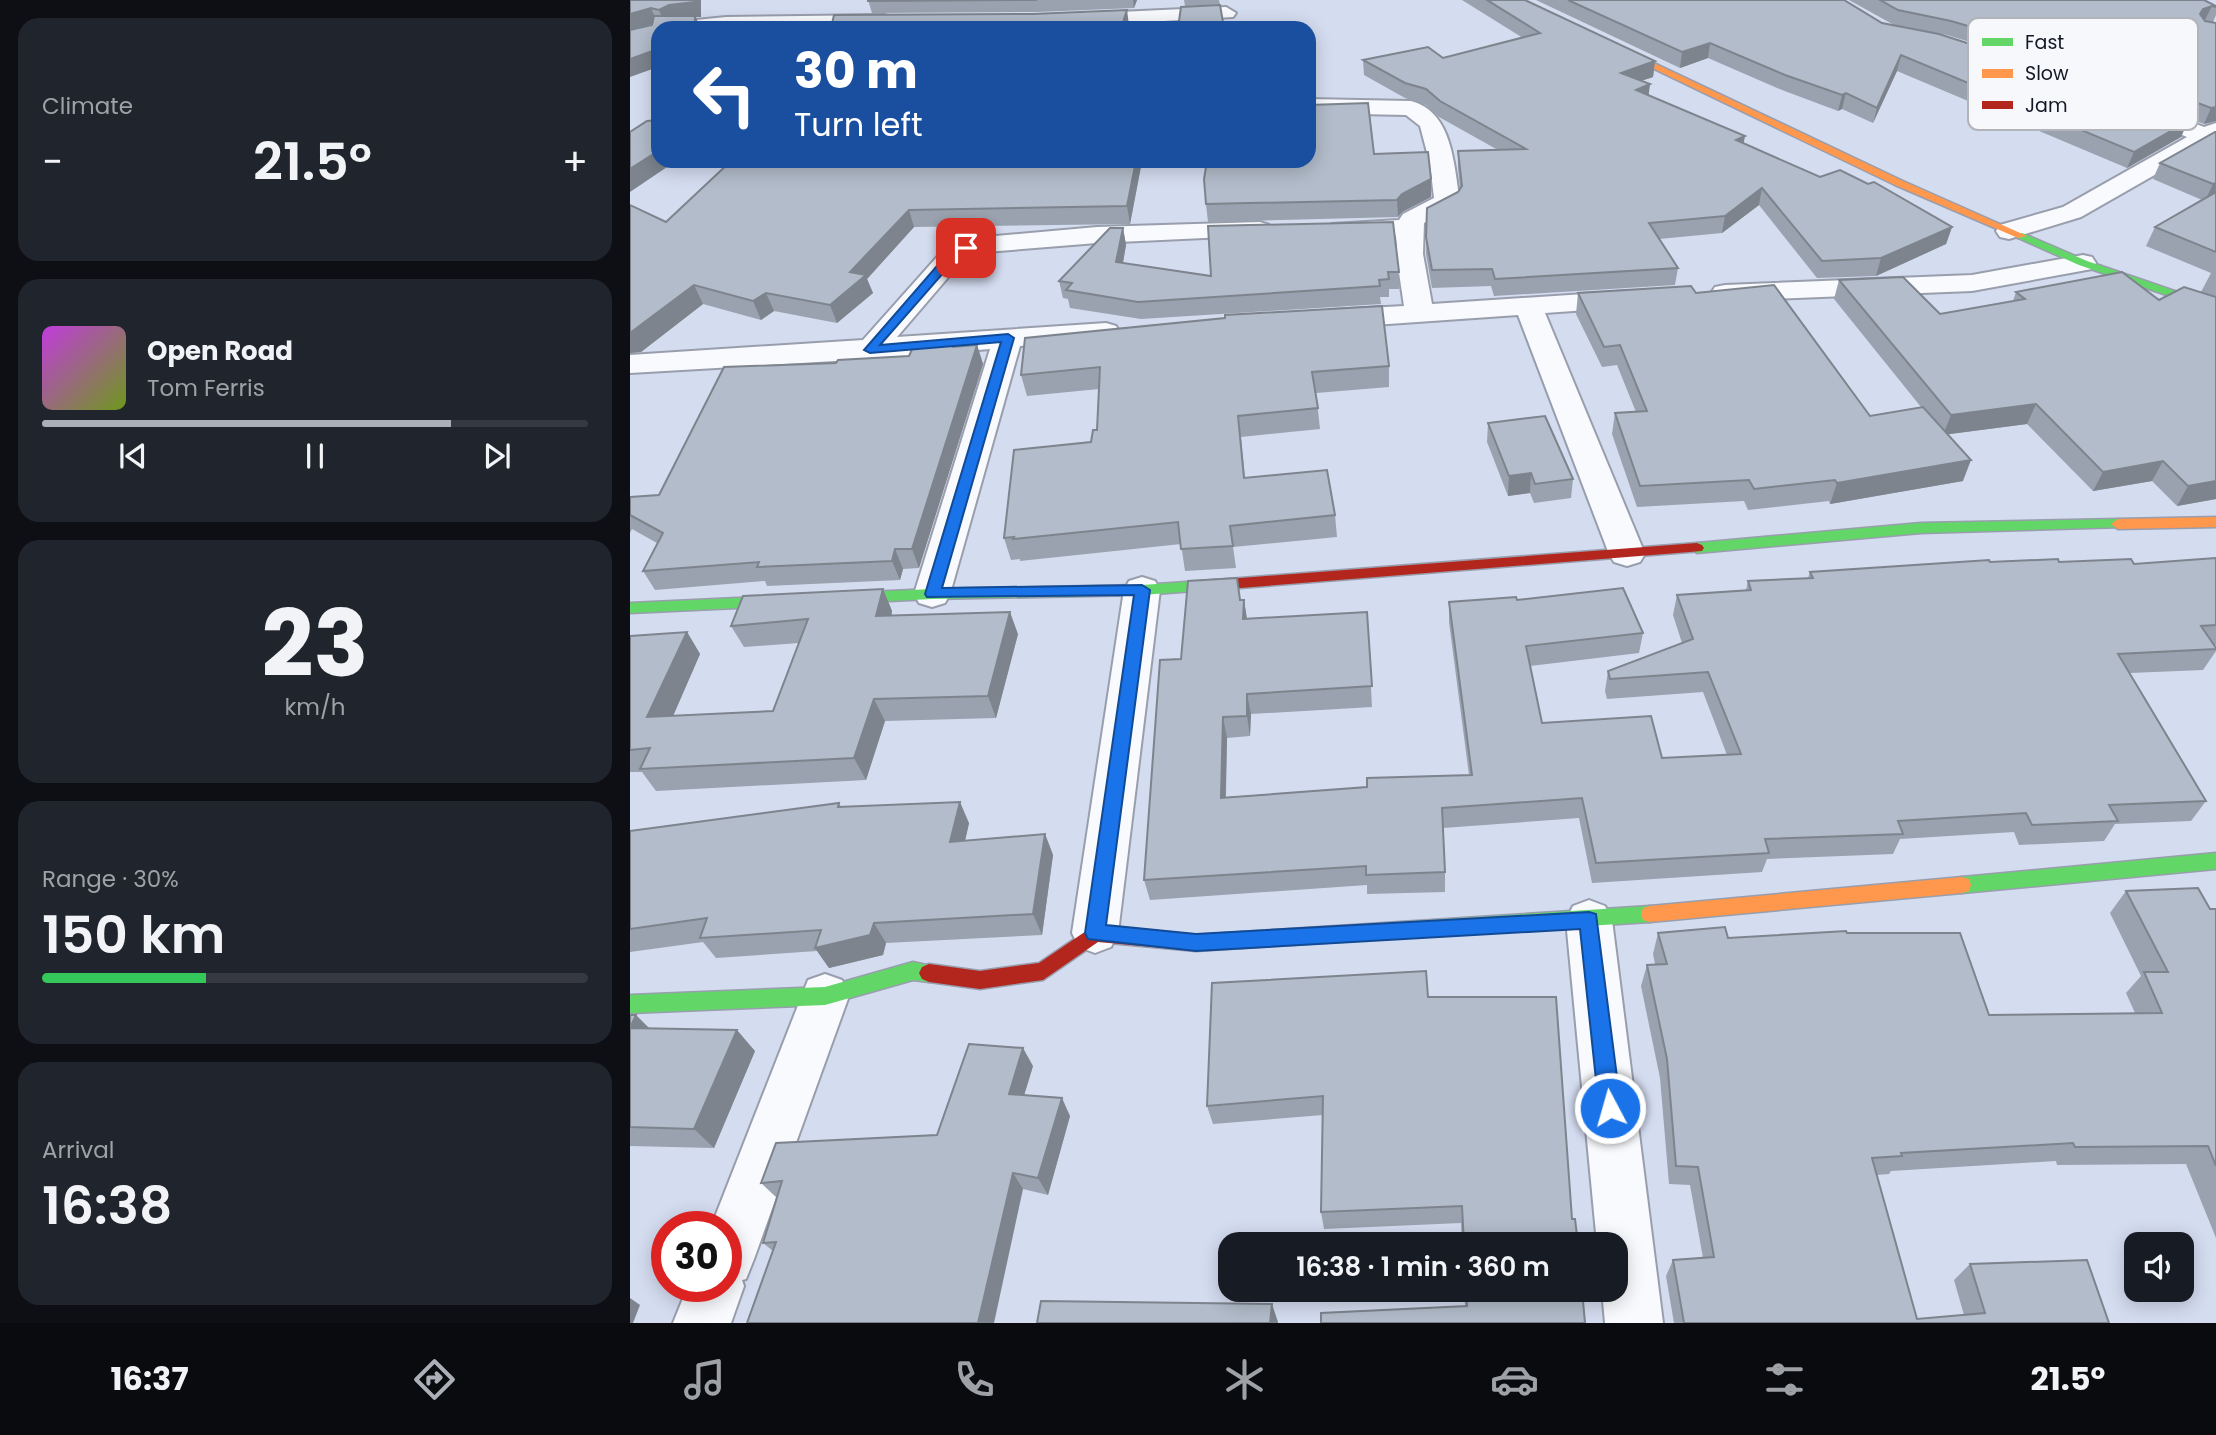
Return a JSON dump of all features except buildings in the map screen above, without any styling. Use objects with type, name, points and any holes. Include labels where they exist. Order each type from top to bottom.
[{"type":"street","points":[[1515,0],[1862,166],[2083,263],[2216,309]]},
{"type":"street","points":[[1064,20],[1226,13]]},
{"type":"street","points":[[1316,106],[1411,107],[1431,123],[1443,164],[1447,201],[1412,219],[1409,242],[1420,314]]},
{"type":"street","points":[[2009,230],[2072,212],[2212,135]]},
{"type":"street","points":[[870,350],[954,254],[982,244],[1097,235],[1410,228]]},
{"type":"street","points":[[1695,295],[1972,283],[2083,263]]},
{"type":"street","points":[[1311,320],[1654,297]]},
{"type":"street","points":[[1528,305],[1627,554]]},
{"type":"street","points":[[630,364],[870,350],[1134,330]]},
{"type":"street","points":[[932,594],[1008,338]]},
{"type":"street","points":[[630,608],[932,594],[1142,590],[1627,554],[1921,528],[2216,523]]},
{"type":"street","points":[[1095,933],[1142,590]]},
{"type":"street","points":[[630,1004],[825,996],[913,971],[980,980],[1043,971],[1095,933],[1196,943],[1589,920],[2216,861]]},
{"type":"street","points":[[1589,920],[1634,1323]]},
{"type":"street","points":[[742,1216],[825,996]]},
{"type":"street","points":[[702,1323],[710,1302]]},
{"type":"traffic: fast","points":[[2022,236],[2083,263],[2216,309]]},
{"type":"traffic: fast","points":[[1697,548],[1921,528],[2118,524]]},
{"type":"traffic: fast","points":[[630,608],[932,594],[1142,590],[1215,585]]},
{"type":"traffic: fast","points":[[1962,885],[2216,861]]},
{"type":"traffic: fast","points":[[1242,940],[1650,914]]},
{"type":"traffic: fast","points":[[630,1004],[825,996],[913,971],[929,973]]},
{"type":"traffic: slow","points":[[1515,0],[1899,183],[2022,236]]},
{"type":"traffic: slow","points":[[2118,524],[2216,522]]},
{"type":"traffic: slow","points":[[1650,914],[1962,885]]},
{"type":"traffic: jam","points":[[1215,585],[1697,548]]},
{"type":"traffic: jam","points":[[929,973],[980,980],[1043,971],[1095,933],[1196,943],[1242,940]]},
{"type":"route","points":[[966,248],[954,254],[870,350],[1008,338],[932,594],[1142,590],[1095,933],[1196,943],[1589,920],[1610,1108]]}]
